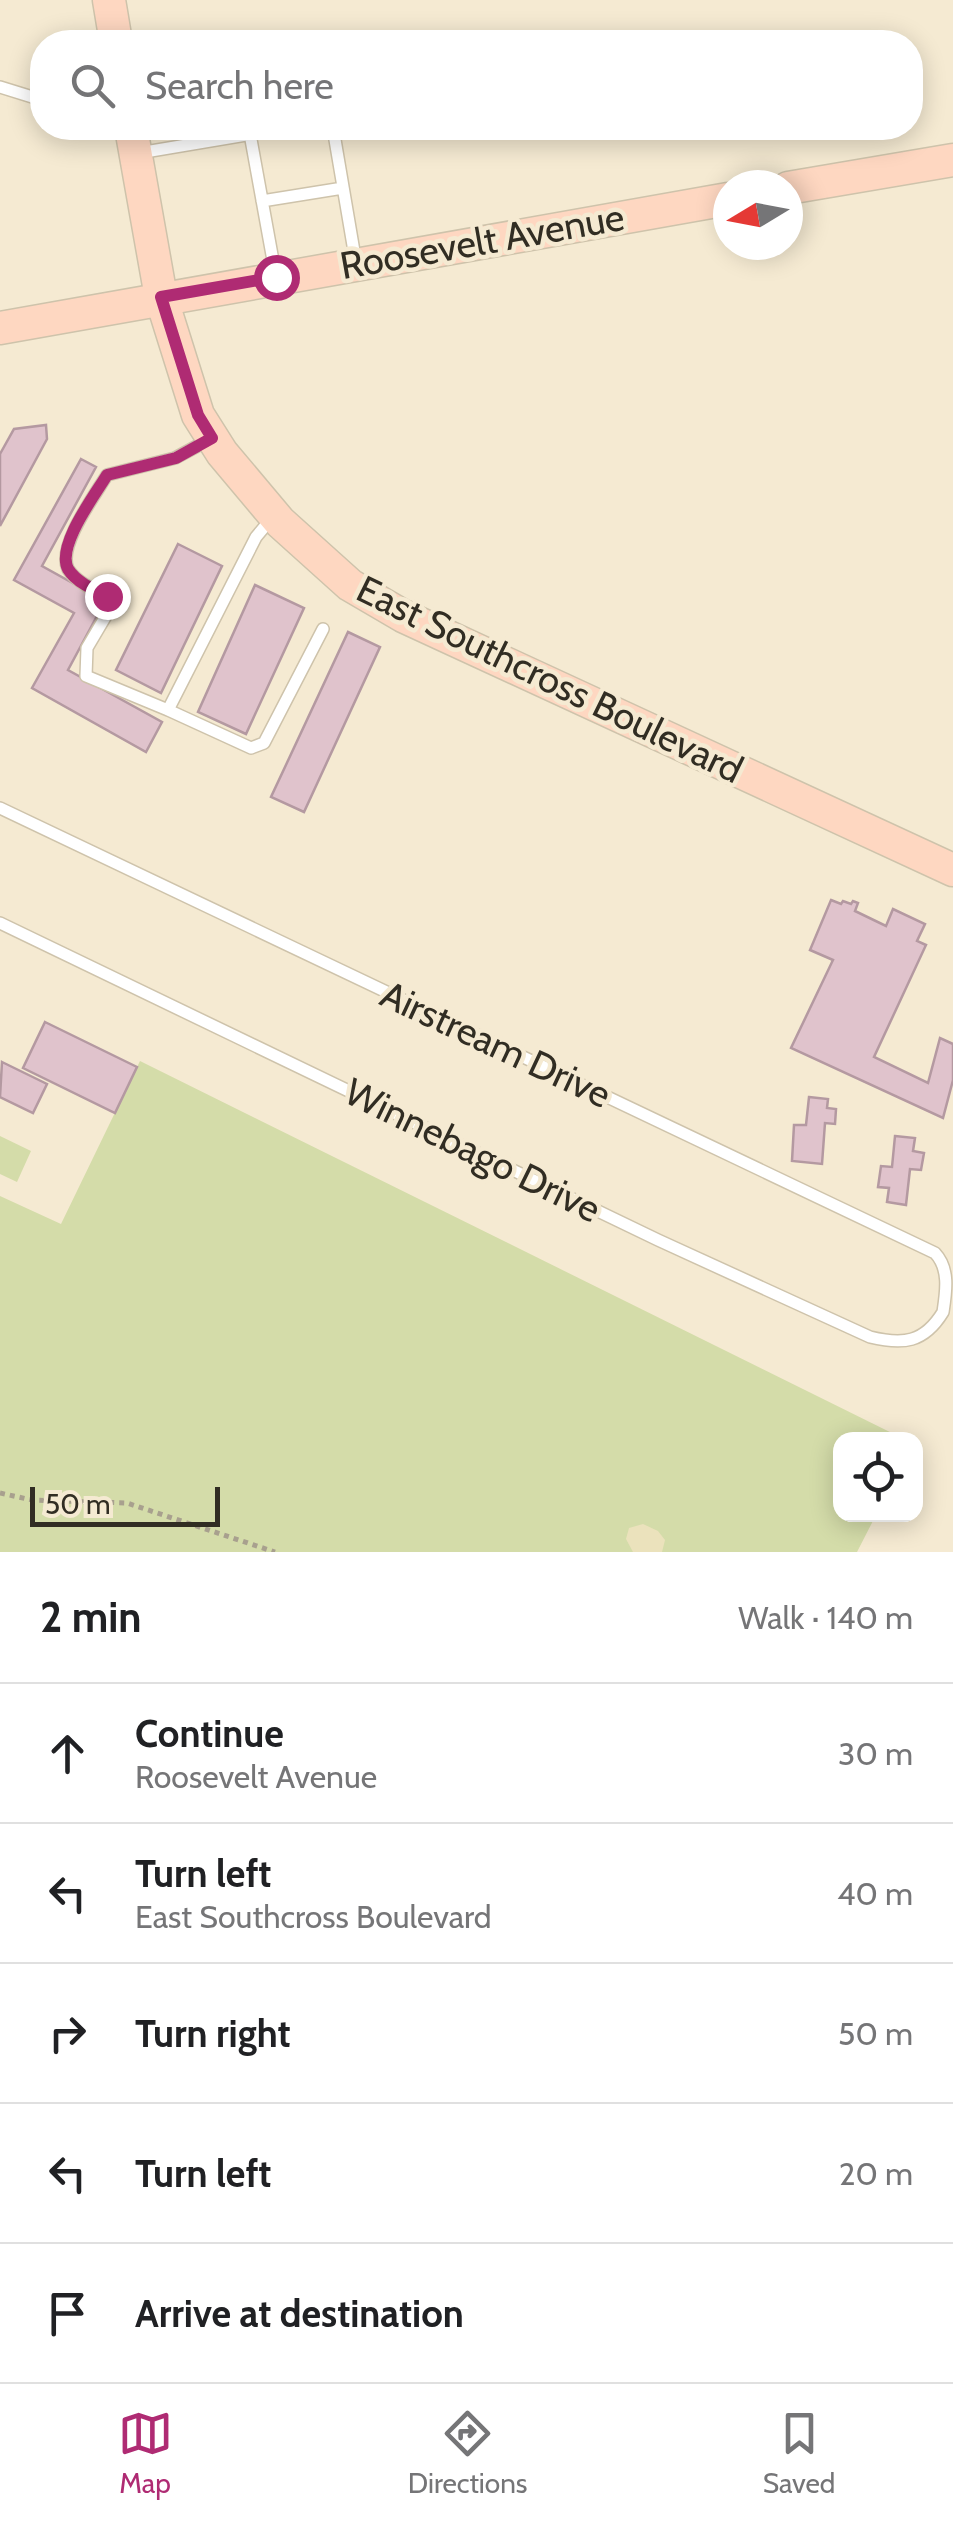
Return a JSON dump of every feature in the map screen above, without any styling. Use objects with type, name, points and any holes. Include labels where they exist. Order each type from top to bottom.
[{"type":"main road","points":[[109,0],[114,30]]},
{"type":"main road","name":"East Southcross Boulevard","points":[[134,140],[161,297],[198,415],[274,516],[350,585],[403,616],[953,870]]},
{"type":"main road","points":[[803,185],[953,160]]},
{"type":"main road","name":"Roosevelt Avenue","points":[[0,328],[713,202]]},
{"type":"lane","points":[[0,88],[30,97]]},
{"type":"lane","points":[[251,140],[276,277]]},
{"type":"lane","points":[[335,140],[356,263]]},
{"type":"lane","points":[[262,201],[343,188]]},
{"type":"lane","points":[[212,438],[176,458],[107,475],[70,539],[65,555],[68,570],[86,586],[107,596],[110,609],[87,648],[86,676],[250,748],[264,743],[323,629]]},
{"type":"lane","points":[[168,710],[256,537],[274,516]]},
{"type":"lane","name":"Airstream Drive","points":[[0,808],[935,1252],[942,1260],[945,1274],[943,1312]]},
{"type":"lane","name":"Winnebago Drive","points":[[0,923],[658,1240],[870,1336],[894,1343],[917,1340],[943,1312]]},
{"type":"path","points":[[0,1493],[32,1500],[127,1503],[275,1552]]},
{"type":"green space","points":[[140,1061],[890,1432],[833,1432],[833,1522],[872,1522],[857,1552],[0,1552],[0,1196],[61,1224]]},
{"type":"green space","points":[[0,1136],[31,1151],[17,1182],[0,1174]]},
{"type":"sand","points":[[643,1524],[658,1531],[665,1540],[662,1552],[633,1552],[626,1539],[629,1528]]},
{"type":"building","points":[[46,425],[47,439],[0,526],[0,454],[14,429]]},
{"type":"building","points":[[81,459],[96,467],[42,566],[105,601],[68,670],[162,722],[146,752],[32,688],[74,613],[14,580]]},
{"type":"building","points":[[178,544],[222,566],[161,693],[116,670]]},
{"type":"building","points":[[255,585],[304,608],[246,734],[198,712]]},
{"type":"building","points":[[348,632],[380,647],[304,812],[271,797]]},
{"type":"building","points":[[831,900],[858,903],[855,911],[886,926],[893,909],[925,924],[917,941],[926,945],[874,1057],[928,1083],[940,1038],[953,1044],[953,1080],[943,1118],[791,1048],[833,960],[810,950]]},
{"type":"building","points":[[45,1022],[137,1067],[115,1113],[23,1068]]},
{"type":"building","points":[[2,1062],[47,1084],[33,1113],[0,1097]]},
{"type":"building","points":[[809,1097],[828,1099],[827,1108],[836,1109],[835,1124],[825,1123],[822,1164],[792,1161],[794,1125],[806,1125]]},
{"type":"building","points":[[895,1136],[915,1138],[913,1151],[924,1153],[921,1170],[910,1169],[906,1205],[887,1202],[889,1188],[878,1187],[881,1166],[892,1167]]},
{"type":"route","points":[[107,596],[86,586],[68,570],[65,555],[70,539],[107,475],[176,458],[212,438],[198,415],[161,297],[276,277]]}]
